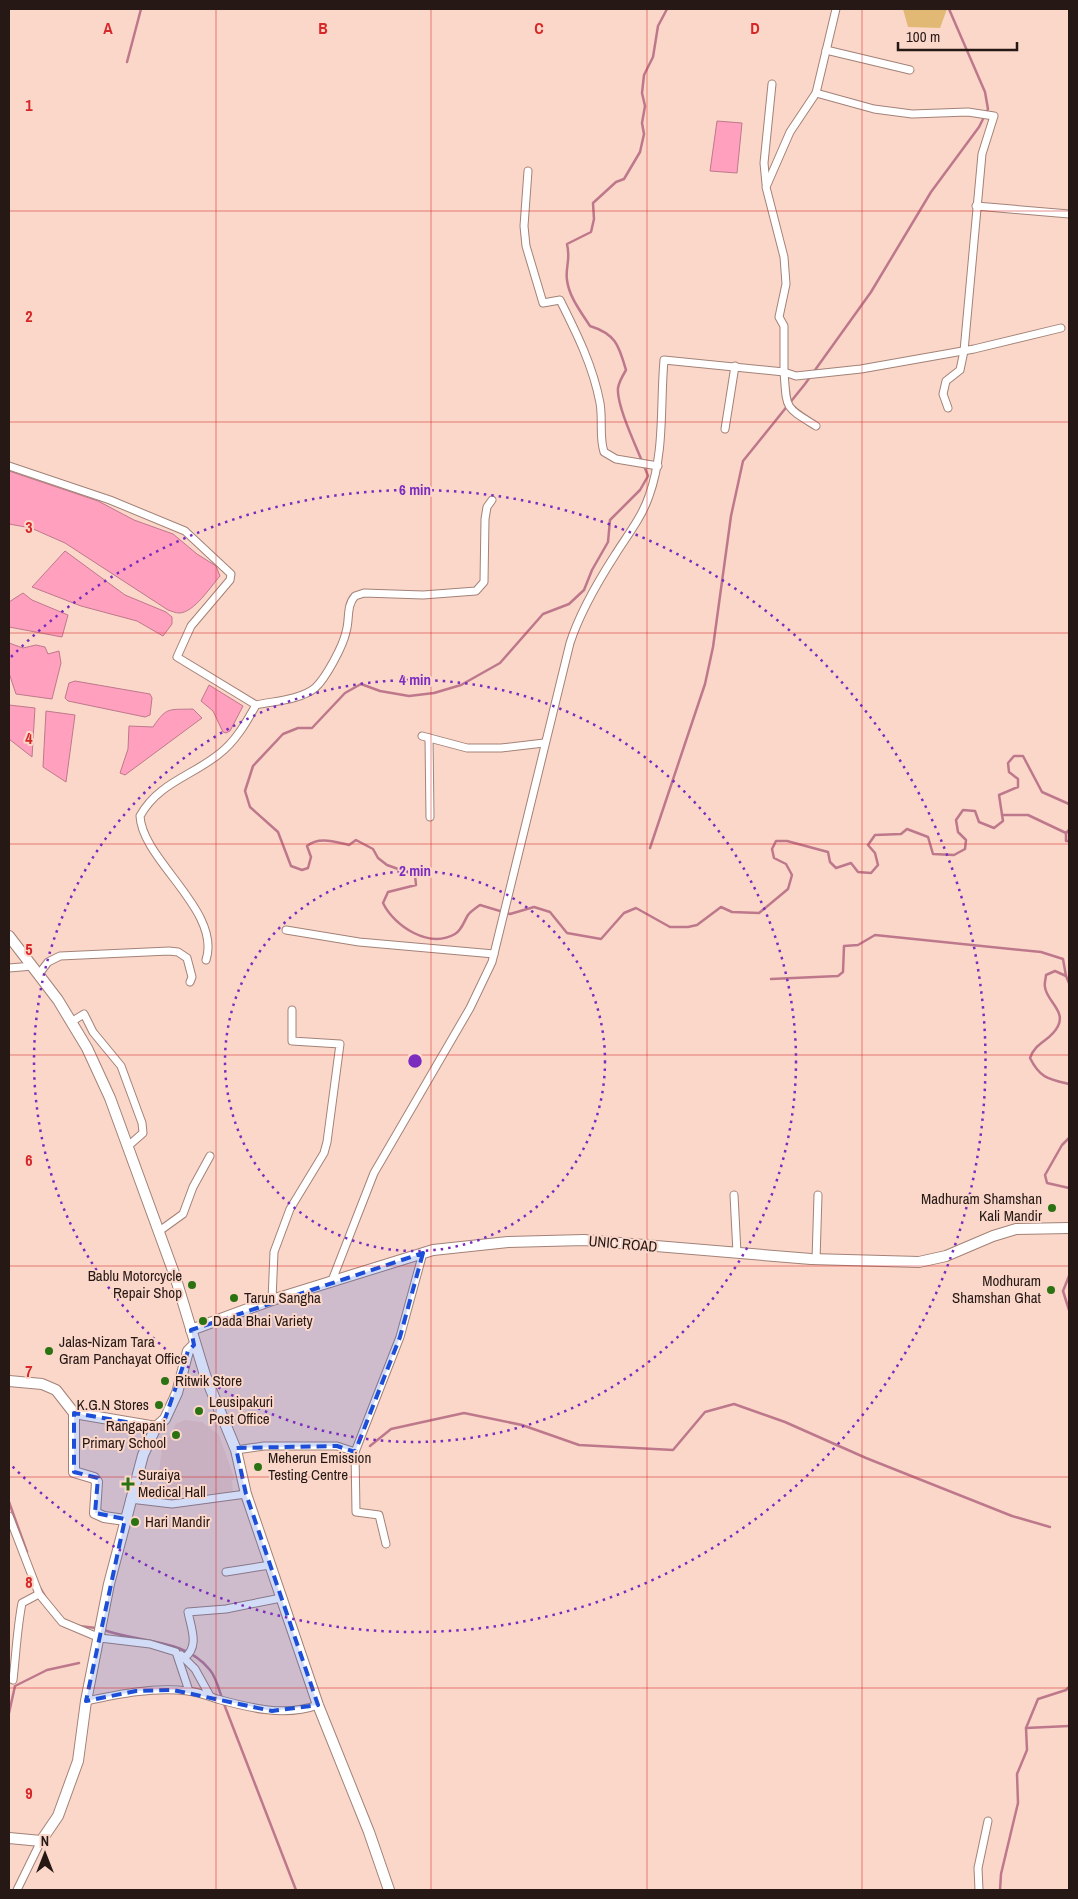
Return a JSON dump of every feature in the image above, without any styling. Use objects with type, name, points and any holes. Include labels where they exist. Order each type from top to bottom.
[{"type":"main road","points":[[9,936],[36,970],[71,1022],[87,1048],[110,1098],[158,1232],[191,1330],[194,1345],[236,1450],[246,1494],[318,1705],[369,1832],[389,1890]]},
{"type":"main road","name":"UNIC ROAD","points":[[191,1330],[272,1300],[423,1253],[508,1242],[584,1240],[816,1260],[919,1262],[946,1256],[993,1236],[1016,1229],[1066,1228]]},
{"type":"main road","points":[[9,1838],[41,1841],[58,1816],[74,1776],[81,1747],[86,1701],[101,1626],[130,1499],[143,1456],[156,1427],[165,1418],[177,1393],[188,1351],[194,1345]]},
{"type":"main road","points":[[9,1381],[42,1384],[56,1390],[74,1413],[74,1472],[96,1480],[95,1513],[104,1517],[125,1520]]},
{"type":"main road","points":[[74,1413],[156,1427]]},
{"type":"street","points":[[766,187],[790,132],[816,93],[836,9]]},
{"type":"street","points":[[826,50],[910,70]]},
{"type":"street","points":[[772,84],[764,163],[766,187],[784,257],[786,284],[779,317],[784,326],[786,400],[790,409],[816,426]]},
{"type":"street","points":[[816,93],[874,109],[912,114],[968,112],[994,116],[982,154],[964,351],[960,370],[946,381],[943,394],[948,408]]},
{"type":"street","points":[[528,171],[524,226],[526,246],[543,303],[560,300],[586,353],[600,404],[603,422],[601,441],[604,452],[616,458],[655,465]]},
{"type":"street","points":[[976,206],[1069,214]]},
{"type":"street","points":[[331,1283],[374,1172],[470,1008],[494,954],[544,743],[576,624],[649,497],[655,465],[664,360],[735,366],[806,376],[964,351],[1061,328]]},
{"type":"street","points":[[725,429],[735,366]]},
{"type":"street","points":[[9,466],[110,500],[185,531],[231,574],[230,580],[191,626],[177,657],[256,706]]},
{"type":"street","points":[[206,960],[210,946],[208,937],[198,914],[143,832],[140,816],[144,808],[171,784],[217,756],[229,746],[256,706],[297,696],[315,688],[342,648],[348,625],[349,603],[354,596],[364,594],[423,595],[476,591],[484,582],[485,518],[487,506],[492,500]]},
{"type":"street","points":[[430,817],[426,737],[467,748],[501,748],[544,743]]},
{"type":"street","points":[[286,930],[358,942],[494,954]]},
{"type":"street","points":[[9,968],[36,970],[60,956],[169,951],[187,958],[192,977],[190,982]]},
{"type":"street","points":[[272,1300],[274,1252],[290,1210],[324,1153],[327,1142],[340,1044],[292,1041],[292,1010]]},
{"type":"street","points":[[71,1022],[84,1014],[93,1032],[121,1066],[142,1123],[143,1133],[127,1147]]},
{"type":"street","points":[[158,1232],[183,1214],[193,1187],[210,1156]]},
{"type":"street","points":[[734,1195],[737,1253]]},
{"type":"street","points":[[816,1260],[818,1195]]},
{"type":"street","points":[[386,1544],[379,1515],[356,1512],[355,1452],[400,1337],[423,1253]]},
{"type":"street","points":[[236,1450],[264,1446],[337,1446],[355,1452]]},
{"type":"street","points":[[130,1499],[172,1504],[246,1494]]},
{"type":"street","points":[[9,1516],[39,1594],[62,1622],[100,1638],[150,1644],[188,1654]]},
{"type":"street","points":[[226,1572],[270,1565]]},
{"type":"street","points":[[12,1680],[17,1644],[15,1638],[22,1603],[39,1594]]},
{"type":"street","points":[[188,1654],[194,1642],[188,1612],[226,1609],[281,1598]]},
{"type":"street","points":[[176,1652],[190,1691]]},
{"type":"street","points":[[188,1654],[210,1696]]},
{"type":"street","points":[[86,1701],[136,1691],[190,1691],[272,1712],[307,1709],[318,1705]]},
{"type":"street","points":[[979,1890],[978,1868],[988,1820]]},
{"type":"street","points":[[17,1890],[41,1841]]},
{"type":"highlighted area","points":[[423,1253],[400,1337],[355,1452],[337,1446],[236,1448],[246,1494],[318,1705],[272,1711],[173,1690],[136,1691],[86,1701],[125,1519],[95,1513],[98,1478],[74,1472],[74,1413],[156,1427],[165,1419],[188,1351],[194,1345],[191,1330]]},
{"type":"shaded area","points":[[903,9],[947,9],[940,28],[908,27]]},
{"type":"shaded area","points":[[717,121],[742,123],[737,173],[710,171]]},
{"type":"shaded area","points":[[9,471],[98,501],[134,520],[173,534],[197,554],[216,566],[220,576],[190,609],[179,613],[168,610],[65,543],[31,528],[9,524]]},
{"type":"shaded area","points":[[65,551],[125,595],[166,612],[172,617],[172,624],[163,636],[137,621],[81,606],[32,587]]},
{"type":"shaded area","points":[[23,593],[32,600],[68,615],[62,637],[9,627],[9,602]]},
{"type":"shaded area","points":[[9,643],[23,648],[36,645],[45,647],[48,654],[59,651],[61,663],[52,699],[16,694],[9,673]]},
{"type":"shaded area","points":[[75,681],[150,694],[152,698],[150,715],[145,717],[68,701],[65,698],[69,683]]},
{"type":"shaded area","points":[[209,685],[243,706],[230,731],[226,733],[223,732],[213,711],[201,701]]},
{"type":"shaded area","points":[[9,705],[35,708],[32,757],[9,739]]},
{"type":"shaded area","points":[[193,709],[202,718],[125,775],[120,773],[128,749],[129,726],[153,727],[162,715],[169,710]]},
{"type":"shaded area","points":[[46,711],[75,715],[66,782],[43,767]]},
{"type":"shaded area","points":[[184,1420],[202,1422],[219,1435],[235,1480],[232,1480],[233,1492],[168,1496],[166,1480],[158,1479],[162,1449],[176,1424]]},
{"type":"waterway","points":[[127,62],[141,9]]},
{"type":"waterway","points":[[667,9],[658,26],[653,57],[644,75],[642,93],[645,106],[642,123],[644,134],[640,152],[624,179],[616,182],[593,203],[594,219],[591,232],[567,244],[567,280],[573,298],[590,326],[599,329],[611,337],[621,354],[626,370],[618,388],[618,396],[625,419],[648,476],[640,490],[610,520],[608,542],[592,570],[584,590],[569,604],[543,614],[500,663],[461,685],[434,693],[409,696],[380,691],[361,684],[345,693],[312,728],[298,728],[283,734],[253,766],[245,791],[250,807],[278,832],[291,866],[302,870],[308,868],[311,857],[307,846],[312,843],[322,840],[349,845],[356,840],[373,849],[378,858],[387,865],[415,875],[416,885],[388,892],[383,903],[395,920],[413,933],[434,939],[445,938],[455,934],[469,914],[480,905],[510,914],[534,907],[550,912],[567,933],[601,939],[624,913],[636,908],[670,927],[697,925],[721,907],[732,912],[759,913],[788,889],[792,875],[786,864],[774,858],[772,849],[776,841],[787,841],[828,852],[830,862],[836,868],[851,863],[858,872],[871,873],[878,865],[875,853],[868,845],[875,835],[901,834],[907,829],[928,837],[933,854],[954,855],[965,849],[966,840],[958,832],[956,820],[963,810],[975,811],[979,822],[994,828],[1003,821],[999,795],[1018,787],[1018,779],[1009,772],[1008,763],[1014,756],[1023,756],[1042,792],[1069,804]]},
{"type":"waterway","points":[[650,848],[705,684],[713,647],[731,516],[743,461],[805,384],[871,292],[931,192],[979,127],[988,109],[985,92],[949,9]]},
{"type":"waterway","points":[[1002,815],[1028,815],[1066,833]]},
{"type":"waterway","points":[[1069,830],[1066,833],[1066,841],[1069,841]]},
{"type":"waterway","points":[[771,979],[838,976],[843,972],[844,946],[858,945],[875,935],[1041,952],[1063,959],[1066,976]]},
{"type":"waterway","points":[[1069,983],[1066,976],[1055,971],[1046,975],[1046,992],[1058,1010],[1060,1021],[1052,1035],[1036,1048],[1030,1058],[1037,1070],[1045,1077],[1069,1084]]},
{"type":"waterway","points":[[1069,1138],[1062,1145],[1045,1175],[1047,1183],[1069,1188]]},
{"type":"waterway","points":[[1069,1276],[1063,1291],[1069,1310]]},
{"type":"waterway","points":[[370,1446],[391,1429],[464,1413],[522,1425],[579,1445],[673,1450],[705,1412],[734,1404],[785,1422],[866,1458],[1012,1516],[1050,1527]]},
{"type":"waterway","points":[[9,1502],[27,1552]]},
{"type":"waterway","points":[[40,1588],[46,1598]]},
{"type":"waterway","points":[[79,1626],[96,1628]]},
{"type":"waterway","points":[[104,1630],[161,1643],[188,1652],[210,1670],[216,1680],[222,1698]]},
{"type":"waterway","points":[[9,1713],[15,1686],[47,1670],[79,1663]]},
{"type":"waterway","points":[[1000,1890],[1001,1874],[1018,1803],[1017,1774],[1027,1750],[1026,1728],[1038,1699],[1066,1690],[1069,1687]]},
{"type":"waterway","points":[[224,1704],[296,1890]]},
{"type":"waterway","points":[[1026,1728],[1069,1726]]},
{"type":"place","name":"Madhuram Shamshan Kali Mandir","points":[[1052,1208]]},
{"type":"place","name":"Bablu Motorcycle Repair Shop","points":[[192,1285]]},
{"type":"place","name":"Modhuram Shamshan Ghat","points":[[1051,1290]]},
{"type":"place","name":"Tarun Sangha","points":[[234,1298]]},
{"type":"place","name":"Dada Bhai Variety","points":[[203,1321]]},
{"type":"place","name":"Jalas-Nizam Tara Gram Panchayat Office","points":[[49,1351]]},
{"type":"place","name":"Ritwik Store","points":[[165,1381]]},
{"type":"place","name":"K.G.N Stores","points":[[159,1405]]},
{"type":"place","name":"Leusipakuri Post Office","points":[[199,1411]]},
{"type":"place","name":"Rangapani Primary School","points":[[176,1435]]},
{"type":"place","name":"Meherun Emission Testing Centre","points":[[258,1467]]},
{"type":"place","name":"Suraiya Medical Hall","points":[[128,1484]]},
{"type":"place","name":"Hari Mandir","points":[[135,1522]]}]
